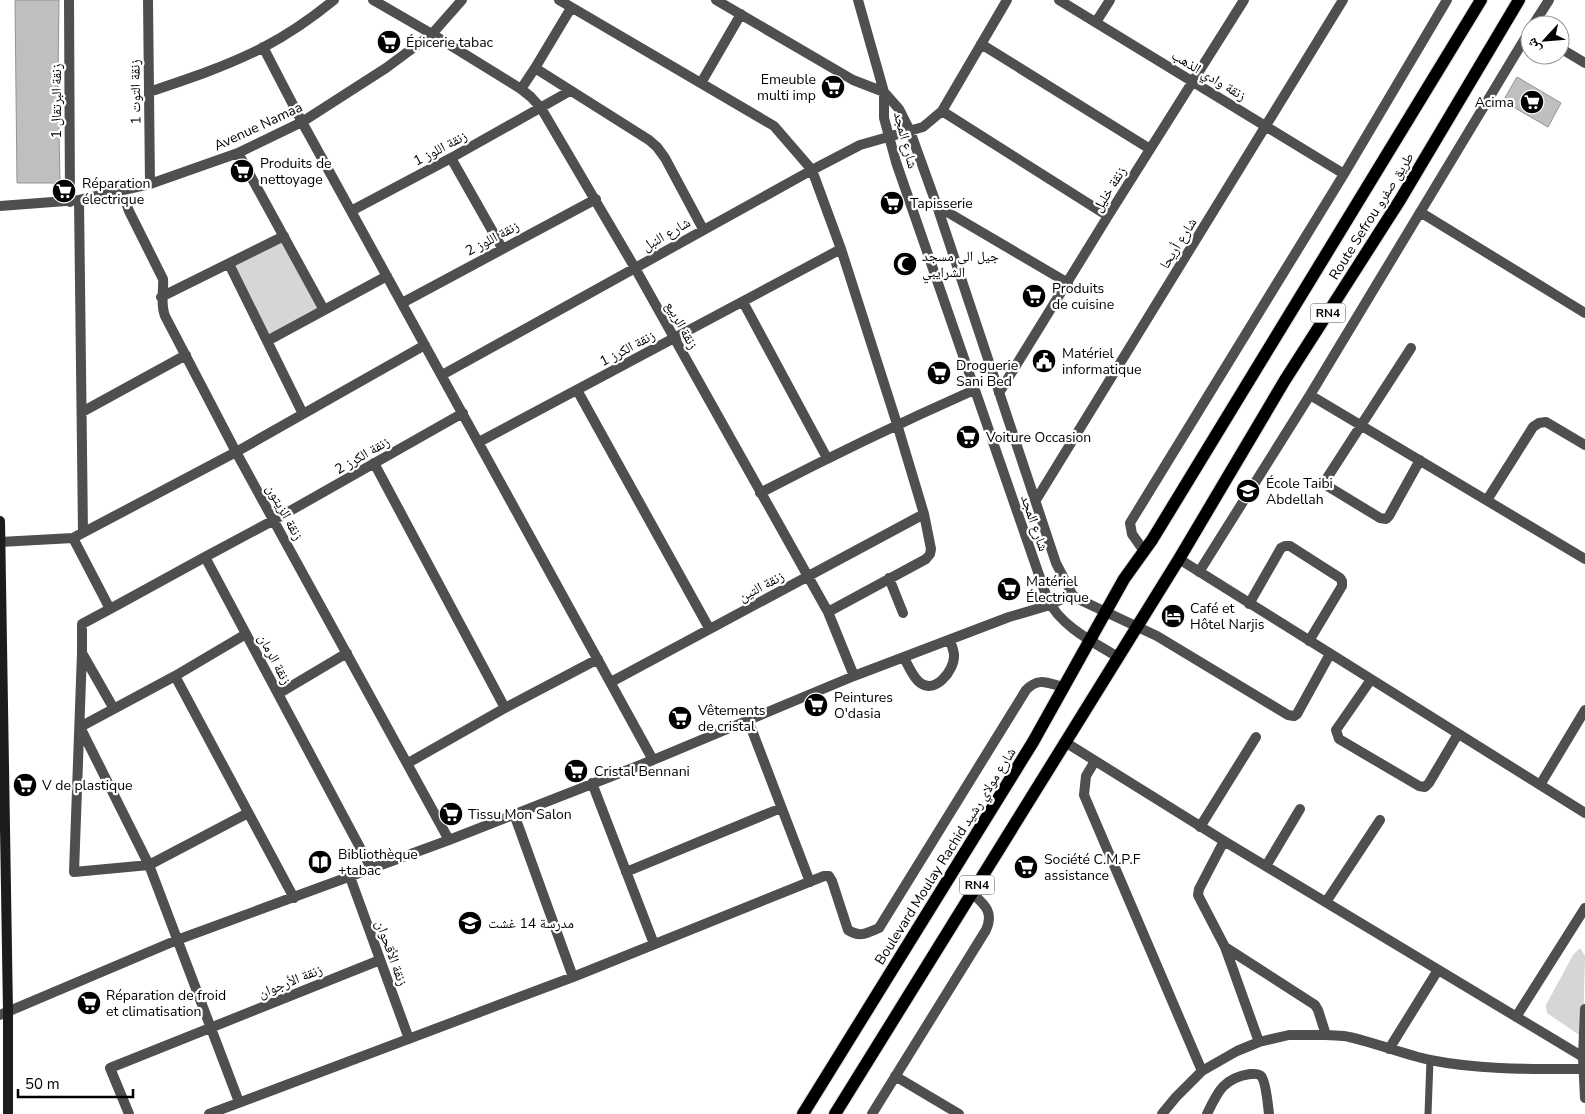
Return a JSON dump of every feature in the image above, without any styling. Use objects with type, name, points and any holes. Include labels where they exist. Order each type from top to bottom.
[{"type":"main road","name":"Route Sefrou طريق صفرو","points":[[1106,611],[1481,0]]},
{"type":"main road","name":"Route Sefrou طريق صفرو","points":[[1137,625],[1285,380],[1400,200],[1519,0]]},
{"type":"main road","name":"Boulevard Moulay Rachid شارع مولاي رشيد","points":[[804,1114],[1033,742],[1106,611]]},
{"type":"main road","name":"RN4","points":[[835,1114],[1137,625]]},
{"type":"street","name":"زنقة البرتقال 1","points":[[69,0],[82,412],[83,533]]},
{"type":"street","name":"زنقة التوت 1","points":[[148,0],[150,184]]},
{"type":"street","points":[[149,92],[205,73],[263,47],[310,19],[334,0]]},
{"type":"street","name":"زنقة الربيع","points":[[373,0],[521,88],[541,108],[596,199],[828,612],[854,676]]},
{"type":"street","name":"Avenue Namaa","points":[[0,206],[75,201],[122,191],[150,184],[238,153],[302,122],[386,68],[432,34],[462,0]]},
{"type":"street","points":[[558,0],[774,126],[812,170],[841,249],[897,424],[924,514],[931,549],[926,559],[828,612]]},
{"type":"street","points":[[716,0],[853,80],[884,92]]},
{"type":"street","points":[[858,0],[884,92]]},
{"type":"street","name":"شارع النبل","points":[[442,375],[703,229],[860,145],[923,127],[942,111],[1007,0]]},
{"type":"street","name":"زنقة وادي الذهب","points":[[1059,0],[1344,174]]},
{"type":"street","points":[[1096,22],[1110,0]]},
{"type":"street","name":"زنقة خليل","points":[[999,393],[1244,0]]},
{"type":"street","name":"شارع أريحا","points":[[1036,500],[1343,0]]},
{"type":"street","points":[[1144,551],[1132,534],[1130,523],[1344,174],[1447,0]]},
{"type":"street","points":[[1539,15],[1549,0]]},
{"type":"street","points":[[521,88],[572,8]]},
{"type":"street","points":[[701,83],[741,14]]},
{"type":"street","points":[[981,44],[1150,149]]},
{"type":"street","points":[[263,47],[302,122],[652,760]]},
{"type":"street","points":[[1199,572],[1310,395],[1520,47]]},
{"type":"street","points":[[1570,54],[1585,63]]},
{"type":"street","points":[[535,68],[649,140],[657,147],[665,158],[703,229]]},
{"type":"street","name":"زنقة اللوز 1","points":[[351,211],[452,158],[570,91]]},
{"type":"street","name":"شارع المجد","points":[[884,92],[899,109],[910,131],[937,206],[1056,563],[1072,594]]},
{"type":"street","name":"شارع المجد","points":[[884,92],[884,118],[889,138],[974,390],[1050,605],[1060,617],[1090,640],[1118,656]]},
{"type":"street","points":[[942,111],[1108,216]]},
{"type":"street","points":[[238,153],[324,310]]},
{"type":"street","points":[[452,158],[502,248]]},
{"type":"street","name":"زنقة الزيتون","points":[[122,191],[129,211],[163,278],[164,287],[161,297],[165,316],[236,452],[450,840]]},
{"type":"street","name":"زنقة اللوز 2","points":[[402,303],[596,199]]},
{"type":"street","points":[[937,206],[1068,283]]},
{"type":"street","points":[[1420,212],[1585,313]]},
{"type":"street","points":[[161,297],[284,236]]},
{"type":"street","name":"زنقة الكرز 1","points":[[479,442],[841,249]]},
{"type":"street","points":[[228,264],[303,414]]},
{"type":"street","points":[[267,341],[387,276]]},
{"type":"street","points":[[743,302],[827,458]]},
{"type":"street","points":[[0,542],[73,538],[236,452],[425,345]]},
{"type":"street","points":[[1411,348],[1327,478],[1327,482],[1329,487],[1380,518],[1386,518],[1389,516],[1420,460]]},
{"type":"street","points":[[82,412],[186,356]]},
{"type":"street","points":[[577,390],[709,628]]},
{"type":"street","points":[[760,493],[897,424],[974,390]]},
{"type":"street","points":[[1310,395],[1585,559]]},
{"type":"street","name":"زنقة الكرز 2","points":[[205,558],[463,413]]},
{"type":"street","points":[[1487,500],[1533,427],[1539,423],[1546,422],[1585,445]]},
{"type":"street","points":[[374,463],[505,708]]},
{"type":"street","name":"زنقة التين","points":[[610,682],[924,514]]},
{"type":"street","points":[[0,521],[4,1013],[8,1114]]},
{"type":"street","points":[[73,538],[110,609]]},
{"type":"street","points":[[1249,604],[1281,548],[1290,546],[1342,581],[1342,586],[1309,641]]},
{"type":"street","points":[[205,558],[82,624],[74,872],[149,865],[248,813]]},
{"type":"street","name":"زنقة الرمان","points":[[205,558],[372,870]]},
{"type":"street","points":[[1178,560],[1585,813]]},
{"type":"street","points":[[889,578],[903,613]]},
{"type":"street","points":[[4,1013],[177,940],[450,840],[652,760],[854,676],[1009,617],[1050,605],[1072,594],[1076,598],[1157,636],[1288,715],[1294,716],[1297,714],[1330,654]]},
{"type":"street","points":[[80,727],[176,676],[246,634]]},
{"type":"street","points":[[904,658],[918,681],[926,685],[939,683],[946,677],[954,657],[950,640]]},
{"type":"street","points":[[82,653],[114,709]]},
{"type":"street","points":[[278,694],[347,653]]},
{"type":"street","points":[[408,763],[505,708],[598,659]]},
{"type":"street","points":[[176,676],[294,898]]},
{"type":"street","points":[[210,1114],[573,977],[824,876],[829,876],[832,880],[848,930],[862,935],[879,928],[1026,690],[1032,684],[1040,681],[1063,687]]},
{"type":"street","points":[[1370,681],[1336,730],[1339,739],[1419,786],[1425,787],[1458,734]]},
{"type":"street","points":[[1540,785],[1585,710]]},
{"type":"street","points":[[748,720],[810,882]]},
{"type":"street","points":[[80,727],[149,865],[239,1102]]},
{"type":"street","points":[[1200,827],[1256,737]]},
{"type":"street","points":[[1065,742],[1200,827],[1583,1056]]},
{"type":"street","points":[[1094,761],[1086,776],[1084,795],[1202,1071]]},
{"type":"street","points":[[592,783],[654,944]]},
{"type":"street","points":[[626,872],[781,808]]},
{"type":"street","points":[[1266,866],[1300,809]]},
{"type":"street","points":[[514,814],[573,977]]},
{"type":"street","points":[[1326,902],[1380,820]]},
{"type":"street","points":[[1224,841],[1198,889],[1198,895],[1225,947],[1259,1042]]},
{"type":"street","name":"زنقة الأقحوان","points":[[350,877],[409,1039]]},
{"type":"street","points":[[872,1114],[986,930],[990,921],[989,913],[972,893]]},
{"type":"street","points":[[1516,1017],[1585,908]]},
{"type":"street","points":[[1225,947],[1315,1005],[1326,1035]]},
{"type":"street","name":"زنقة الأرجوان","points":[[129,1114],[110,1068],[380,960]]},
{"type":"street","points":[[1388,1049],[1438,970]]},
{"type":"street","points":[[1585,1009],[1583,1056],[1585,1092]]},
{"type":"street","points":[[1162,1114],[1202,1071],[1259,1042],[1289,1035],[1348,1037],[1430,1060],[1461,1065],[1522,1069],[1583,1069]]},
{"type":"street","points":[[1208,1114],[1224,1086],[1238,1076],[1257,1074],[1263,1078],[1269,1114]]},
{"type":"street","points":[[895,1076],[960,1114]]},
{"type":"lane","points":[[1428,1114],[1430,1060]]},
{"type":"shaded area","points":[[283,237],[321,307],[266,337],[230,264]]},
{"type":"shaded area","points":[[1580,948],[1585,956],[1582,1037],[1547,1013],[1546,1005],[1573,955]]},
{"type":"building","points":[[15,0],[59,0],[60,183],[17,183]]},
{"type":"building","name":"Acima","points":[[1517,77],[1561,103],[1548,127],[1503,101]]},
{"type":"place","name":"Épicerie tabac","points":[[389,42]]},
{"type":"place","name":"Emeuble multi imp","points":[[833,87]]},
{"type":"place","name":"Acima","points":[[1532,102]]},
{"type":"place","name":"Produits de nettoyage","points":[[242,171]]},
{"type":"place","name":"Réparation électrique","points":[[64,191]]},
{"type":"place","name":"Tapisserie","points":[[892,203]]},
{"type":"place","name":"جيل الي مسجد الشرايبي","points":[[905,264]]},
{"type":"place","name":"Produits de cuisine","points":[[1034,296]]},
{"type":"place","name":"Matériel informatique","points":[[1044,361]]},
{"type":"place","name":"Droguerie Sani Bed","points":[[939,373]]},
{"type":"place","name":"Voiture Occasion","points":[[968,437]]},
{"type":"place","name":"École Taibi Abdellah","points":[[1248,491]]},
{"type":"place","name":"Matériel Électrique","points":[[1009,589]]},
{"type":"place","name":"Café et Hôtel Narjis","points":[[1173,616]]},
{"type":"place","name":"Peintures O'dasia","points":[[816,705]]},
{"type":"place","name":"Vêtements de cristal","points":[[680,718]]},
{"type":"place","name":"Cristal Bennani","points":[[576,771]]},
{"type":"place","name":"V de plastique","points":[[25,785]]},
{"type":"place","name":"Tissu Mon Salon","points":[[451,814]]},
{"type":"place","name":"Bibliothèque +tabac","points":[[320,862]]},
{"type":"place","name":"Société C.M.P.F assistance","points":[[1026,867]]},
{"type":"place","name":"مدرسة 14 غشت","points":[[470,923]]},
{"type":"place","name":"Réparation de froid et climatisation","points":[[89,1003]]}]
